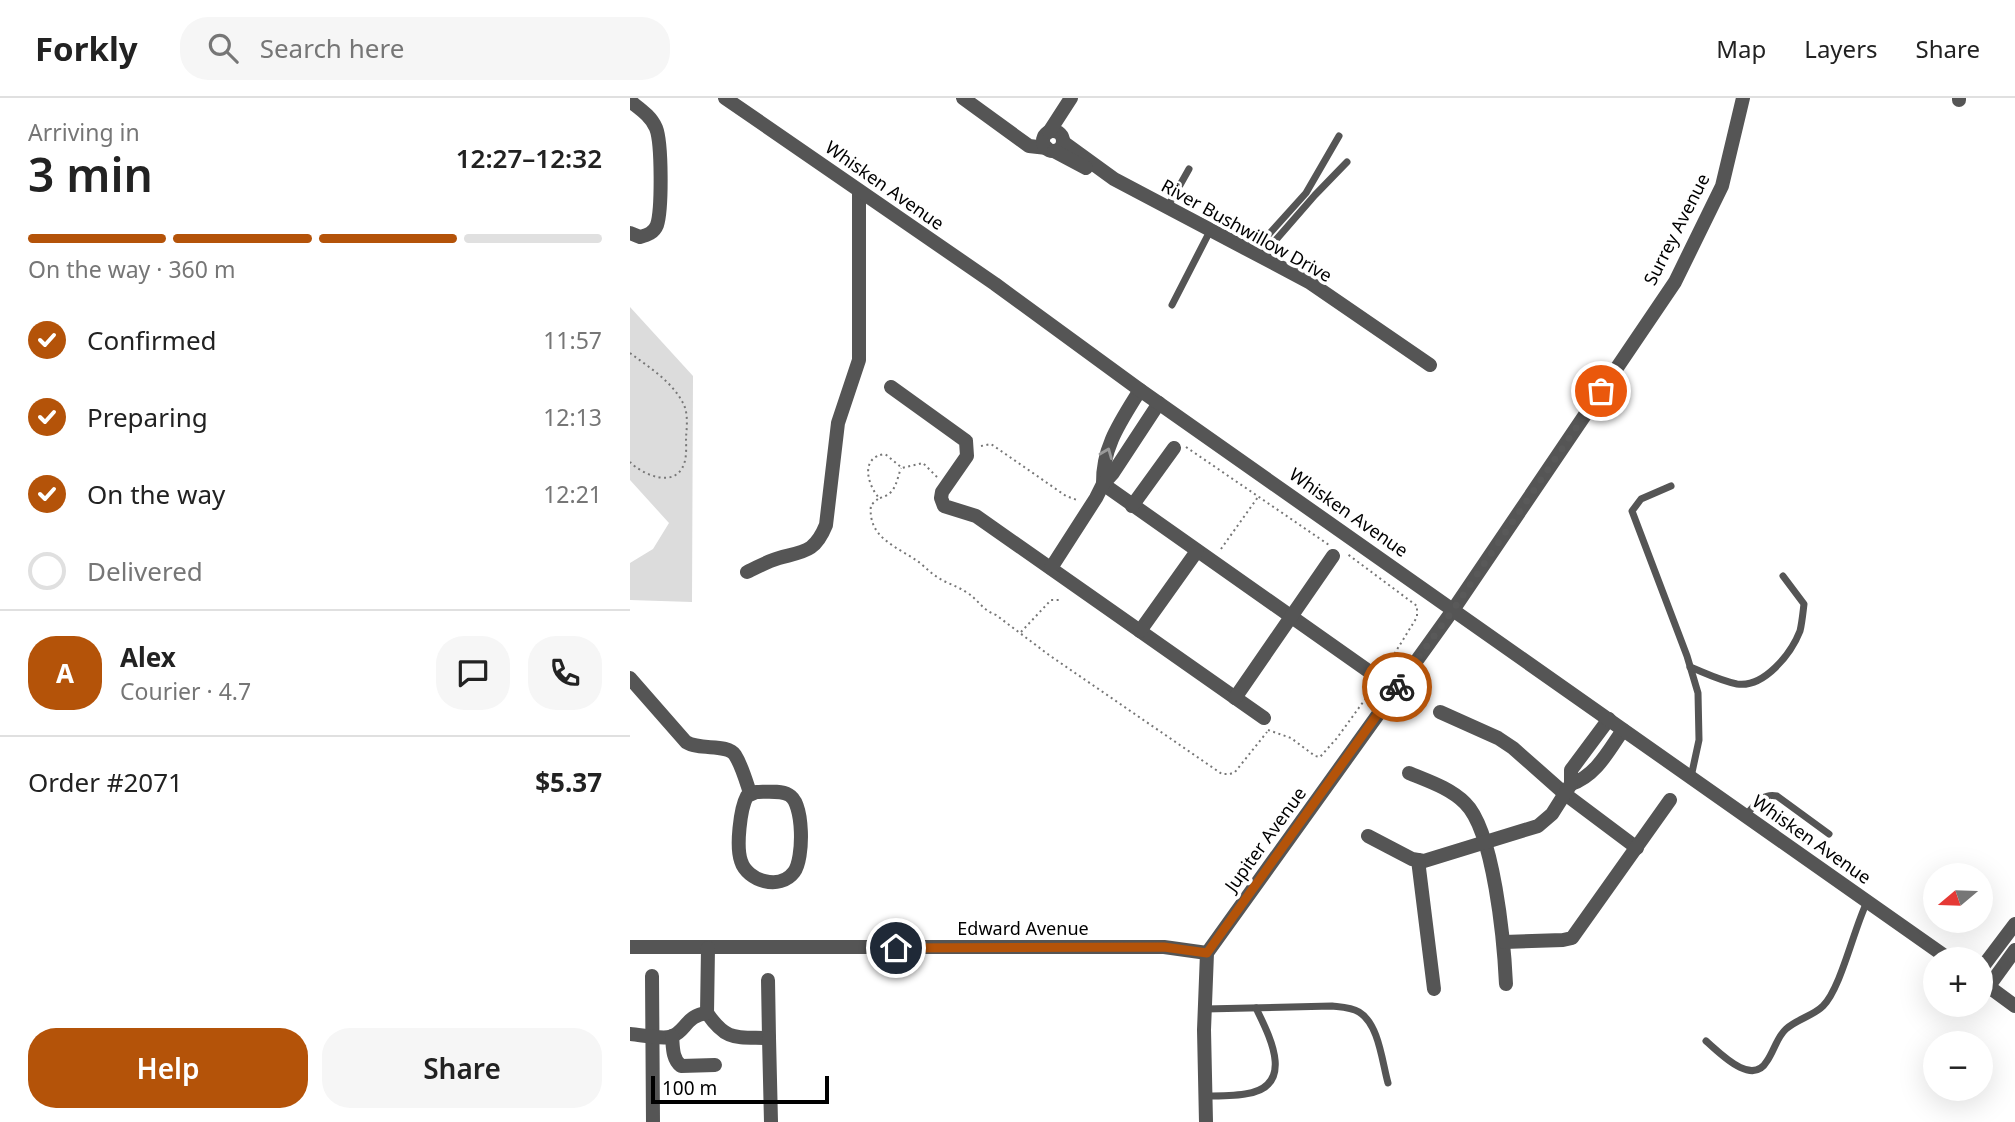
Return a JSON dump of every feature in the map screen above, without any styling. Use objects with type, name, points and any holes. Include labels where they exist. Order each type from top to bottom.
[{"type":"street","name":"Whisken Avenue","points":[[725,98],[988,280],[1140,390],[1932,947]]},
{"type":"street","points":[[963,98],[1018,139],[1053,140],[1068,103]]},
{"type":"street","name":"Surrey Avenue","points":[[1453,610],[1675,282],[1722,186],[1742,98]]},
{"type":"street","points":[[630,233],[640,237],[651,233],[656,228],[659,214],[659,135],[653,121],[639,102]]},
{"type":"street","name":"River Bushwillow Drive","points":[[1053,140],[1069,160],[1114,179],[1309,282],[1430,365]]},
{"type":"street","points":[[747,572],[773,560],[811,548],[817,543],[826,525],[838,423],[859,360],[859,191]]},
{"type":"street","points":[[891,387],[965,441],[968,452],[946,484],[941,498],[944,506],[976,516],[1264,718]]},
{"type":"street","points":[[1103,484],[1102,463],[1117,427],[1140,390]]},
{"type":"street","points":[[1051,568],[1090,509],[1103,484],[1159,403]]},
{"type":"street","points":[[1132,506],[1174,448]]},
{"type":"street","points":[[1103,484],[1367,670]]},
{"type":"street","points":[[1235,698],[1335,550]]},
{"type":"street","points":[[1140,631],[1197,551]]},
{"type":"street","name":"Jupiter Avenue","points":[[1207,953],[1453,610]]},
{"type":"street","points":[[630,678],[686,742],[698,748],[725,748],[731,751],[736,756],[750,793]]},
{"type":"street","points":[[1440,712],[1498,738],[1513,748],[1568,789],[1637,848]]},
{"type":"street","points":[[1368,836],[1398,853],[1424,860],[1538,825],[1552,814],[1568,789],[1571,770],[1609,719]]},
{"type":"street","points":[[1568,789],[1584,780],[1623,730]]},
{"type":"street","points":[[1589,744],[1604,757]]},
{"type":"street","points":[[1409,772],[1462,799],[1480,826],[1486,842],[1504,942],[1506,984]]},
{"type":"street","points":[[750,793],[788,794],[796,802],[799,811],[800,843],[797,866],[791,876],[778,882],[754,878],[741,861],[743,805],[750,793]]},
{"type":"street","points":[[1504,942],[1572,938],[1670,800]]},
{"type":"street","points":[[1418,860],[1434,989]]},
{"type":"street","points":[[1993,953],[2015,924]]},
{"type":"street","name":"Edward Avenue","points":[[630,947],[1164,947],[1207,953]]},
{"type":"street","points":[[708,948],[707,1013],[717,1028],[734,1037],[769,1038]]},
{"type":"street","points":[[1993,975],[2015,950]]},
{"type":"street","points":[[1206,1122],[1207,953]]},
{"type":"street","points":[[652,976],[653,1122]]},
{"type":"street","points":[[768,980],[771,1122]]},
{"type":"street","points":[[1993,990],[2015,1006]]},
{"type":"street","points":[[630,1034],[672,1036],[693,1016],[707,1013]]},
{"type":"street","points":[[672,1036],[675,1056],[681,1066],[715,1065]]},
{"type":"lane","points":[[1257,254],[1306,193],[1339,136]]},
{"type":"lane","points":[[1257,254],[1347,162]]},
{"type":"lane","points":[[1167,208],[1189,169]]},
{"type":"lane","points":[[1172,305],[1210,231]]},
{"type":"lane","points":[[1671,486],[1641,499],[1634,505],[1632,517],[1698,693],[1699,740],[1691,778]]},
{"type":"lane","points":[[1690,667],[1739,684],[1752,683],[1766,677],[1788,651],[1800,631],[1804,604],[1783,576]]},
{"type":"lane","points":[[1746,815],[1763,797],[1777,796],[1829,834]]},
{"type":"lane","points":[[1706,1041],[1747,1071],[1761,1069],[1783,1032],[1819,1009],[1830,995],[1868,901]]},
{"type":"lane","points":[[1205,1009],[1332,1006],[1359,1012],[1367,1019],[1374,1033],[1388,1083]]},
{"type":"lane","points":[[1205,1097],[1247,1094],[1260,1090],[1270,1081],[1275,1071],[1276,1058],[1256,1008]]},
{"type":"path","points":[[630,353],[672,386],[685,407],[687,425],[684,463],[678,473],[670,477],[655,477],[644,473],[630,462]]},
{"type":"path","points":[[968,452],[991,444],[1066,496],[1076,499],[1090,509]]},
{"type":"path","points":[[902,468],[890,495],[878,498],[871,505],[871,517],[882,538],[940,579],[968,593],[986,612],[996,615],[1222,774],[1235,772],[1266,734],[1267,729],[1291,738],[1315,757],[1320,757],[1374,687],[1417,617],[1417,606],[1187,447],[1181,445],[1174,448]]},
{"type":"path","points":[[878,498],[869,480],[870,461],[874,456],[885,454],[902,468]]},
{"type":"path","points":[[902,468],[923,463],[946,484]]},
{"type":"path","points":[[1212,561],[1259,496]]},
{"type":"path","points":[[1020,633],[1051,600],[1059,600]]},
{"type":"shaded area","points":[[630,307],[693,376],[692,602],[630,600],[630,563],[653,549],[669,523],[630,480]]},
{"type":"way so far","points":[[1397,687],[1453,610],[1601,391]]},
{"type":"route","points":[[896,948],[1164,947],[1207,953],[1397,687]]}]
